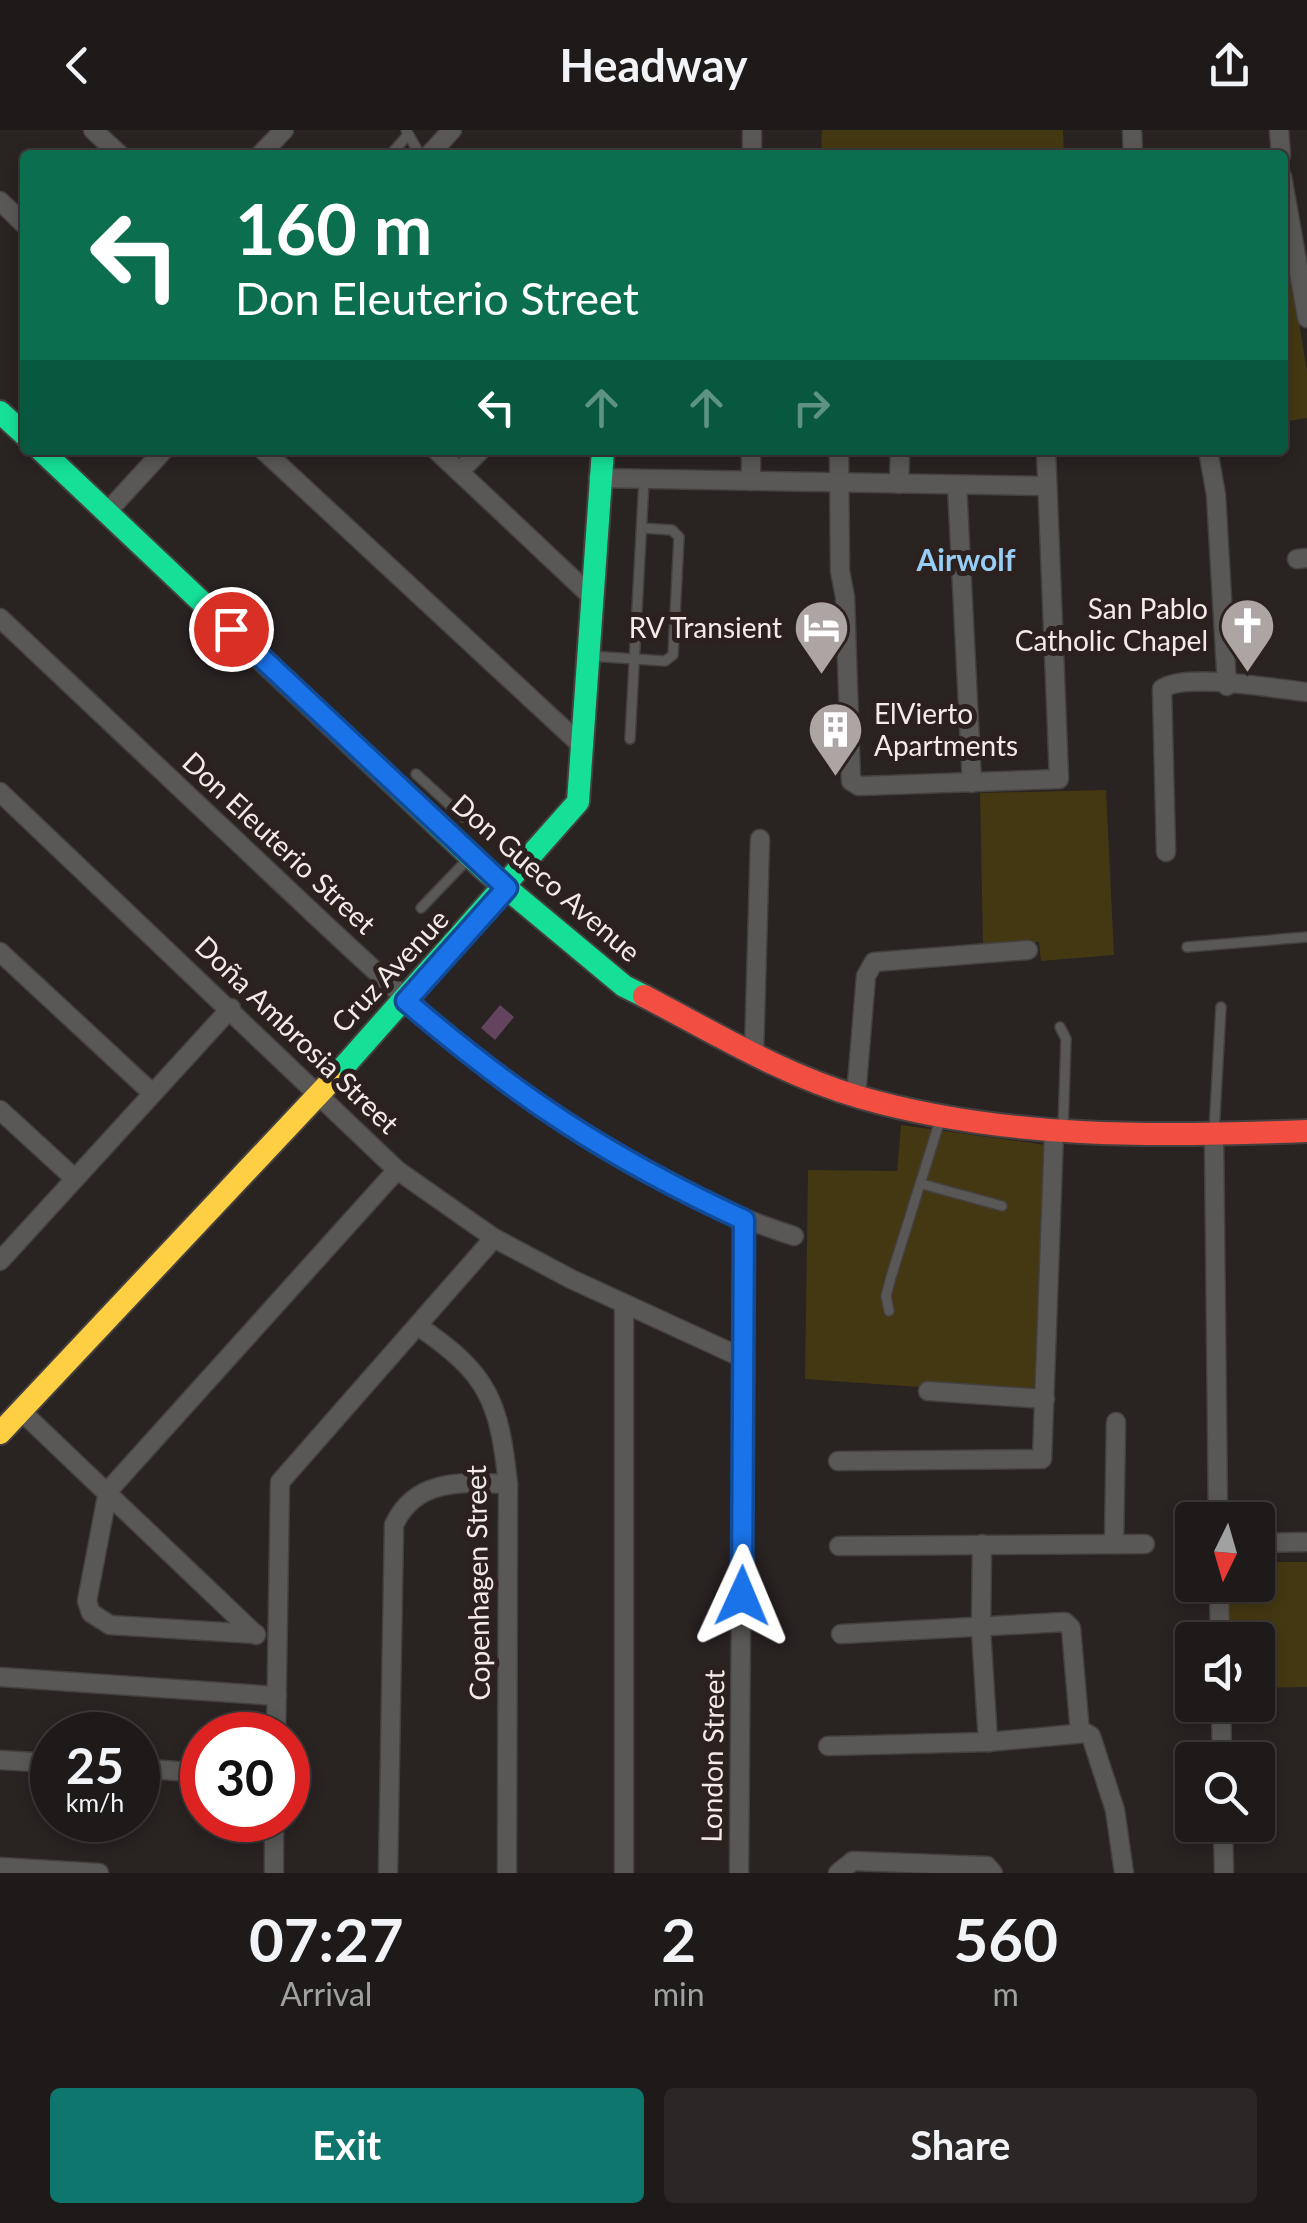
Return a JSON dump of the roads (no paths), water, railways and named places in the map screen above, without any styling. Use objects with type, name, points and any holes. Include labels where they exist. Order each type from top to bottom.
[{"type":"main road","points":[[0,412],[20,430]]},
{"type":"main road","name":"Don Gueco Avenue","points":[[46,455],[471,856],[624,986],[754,1054],[856,1096],[941,1117],[1059,1132],[1214,1135],[1307,1131]]},
{"type":"main road","name":"Cruz Avenue","points":[[0,1433],[406,1001],[578,802],[602,455]]},
{"type":"street","points":[[93,130],[115,150]]},
{"type":"street","points":[[433,150],[452,130]]},
{"type":"street","points":[[0,202],[20,220]]},
{"type":"street","points":[[1288,210],[1307,318]]},
{"type":"street","points":[[107,512],[159,455]]},
{"type":"street","points":[[268,455],[581,744]]},
{"type":"street","points":[[441,455],[590,595]]},
{"type":"street","points":[[459,472],[476,455]]},
{"type":"street","points":[[750,455],[750,481]]},
{"type":"street","points":[[839,455],[851,781],[859,786],[1055,782],[1061,774],[1046,455]]},
{"type":"street","points":[[899,484],[900,455]]},
{"type":"street","points":[[1209,455],[1216,494],[1228,686]]},
{"type":"street","points":[[598,478],[1046,486]]},
{"type":"street","points":[[957,485],[972,783]]},
{"type":"street","name":"Don Eleuterio Street","points":[[0,618],[406,1001],[491,1074],[583,1137],[670,1186],[744,1220],[794,1236]]},
{"type":"street","points":[[1166,852],[1159,696],[1172,684],[1307,692]]},
{"type":"street","name":"Doña Ambrosia Street","points":[[0,792],[397,1170],[494,1238],[624,1305],[744,1358]]},
{"type":"street","points":[[754,1054],[760,840]]},
{"type":"street","points":[[856,1096],[866,976],[874,962],[1028,950]]},
{"type":"street","points":[[0,952],[151,1092]]},
{"type":"street","points":[[0,1261],[231,1008]]},
{"type":"street","points":[[0,1110],[73,1177]]},
{"type":"street","points":[[838,1461],[1038,1461],[1043,1454],[1059,1132]]},
{"type":"street","points":[[1214,1135],[1218,1502]]},
{"type":"street","points":[[256,1634],[110,1625],[91,1614],[87,1602],[108,1492],[397,1170]]},
{"type":"street","name":"London Street","points":[[739,1873],[744,1220]]},
{"type":"street","points":[[277,1712],[274,1654],[280,1482],[494,1238]]},
{"type":"street","points":[[624,1305],[624,1873]]},
{"type":"street","name":"Copenhagen Street","points":[[418,1326],[446,1345],[486,1388],[500,1422],[508,1484],[507,1873]]},
{"type":"street","points":[[928,1390],[1045,1399]]},
{"type":"street","points":[[21,1412],[274,1654]]},
{"type":"street","points":[[1114,1544],[1116,1422]]},
{"type":"street","points":[[388,1873],[394,1525],[402,1507],[423,1490],[461,1482],[508,1484]]},
{"type":"street","points":[[1275,1543],[1307,1542]]},
{"type":"street","points":[[982,1544],[981,1630],[988,1742]]},
{"type":"street","points":[[839,1546],[1144,1544]]},
{"type":"street","points":[[841,1634],[1069,1624],[1080,1733]]},
{"type":"street","points":[[0,1677],[277,1696]]},
{"type":"street","points":[[828,1746],[988,1742],[1080,1733],[1090,1736],[1115,1810],[1124,1873]]},
{"type":"street","points":[[0,1760],[30,1762]]},
{"type":"street","points":[[274,1842],[274,1873]]},
{"type":"street","points":[[1223,1842],[1224,1873]]},
{"type":"street","points":[[838,1873],[853,1862],[987,1866],[993,1873]]},
{"type":"street","points":[[0,1868],[99,1873]]},
{"type":"lane","points":[[630,739],[644,480]]},
{"type":"lane","points":[[587,656],[666,661],[673,655],[679,537],[672,530],[642,528]]},
{"type":"lane","points":[[416,774],[463,816]]},
{"type":"lane","points":[[421,908],[471,856]]},
{"type":"lane","points":[[1187,947],[1307,937]]},
{"type":"lane","points":[[1214,1135],[1221,1007]]},
{"type":"lane","points":[[1059,1132],[1066,1039],[1060,1027]]},
{"type":"lane","points":[[889,1311],[886,1296],[891,1277],[941,1117]]},
{"type":"lane","points":[[922,1184],[1002,1206]]},
{"type":"place","name":"San Pablo Catholic Chapel","points":[[1247,674]]},
{"type":"place","name":"RV Transient","points":[[821,677]]},
{"type":"place","name":"ElVierto Apartments","points":[[835,779]]},
{"type":"district","name":"Airwolf","points":[[966,561]]}]
